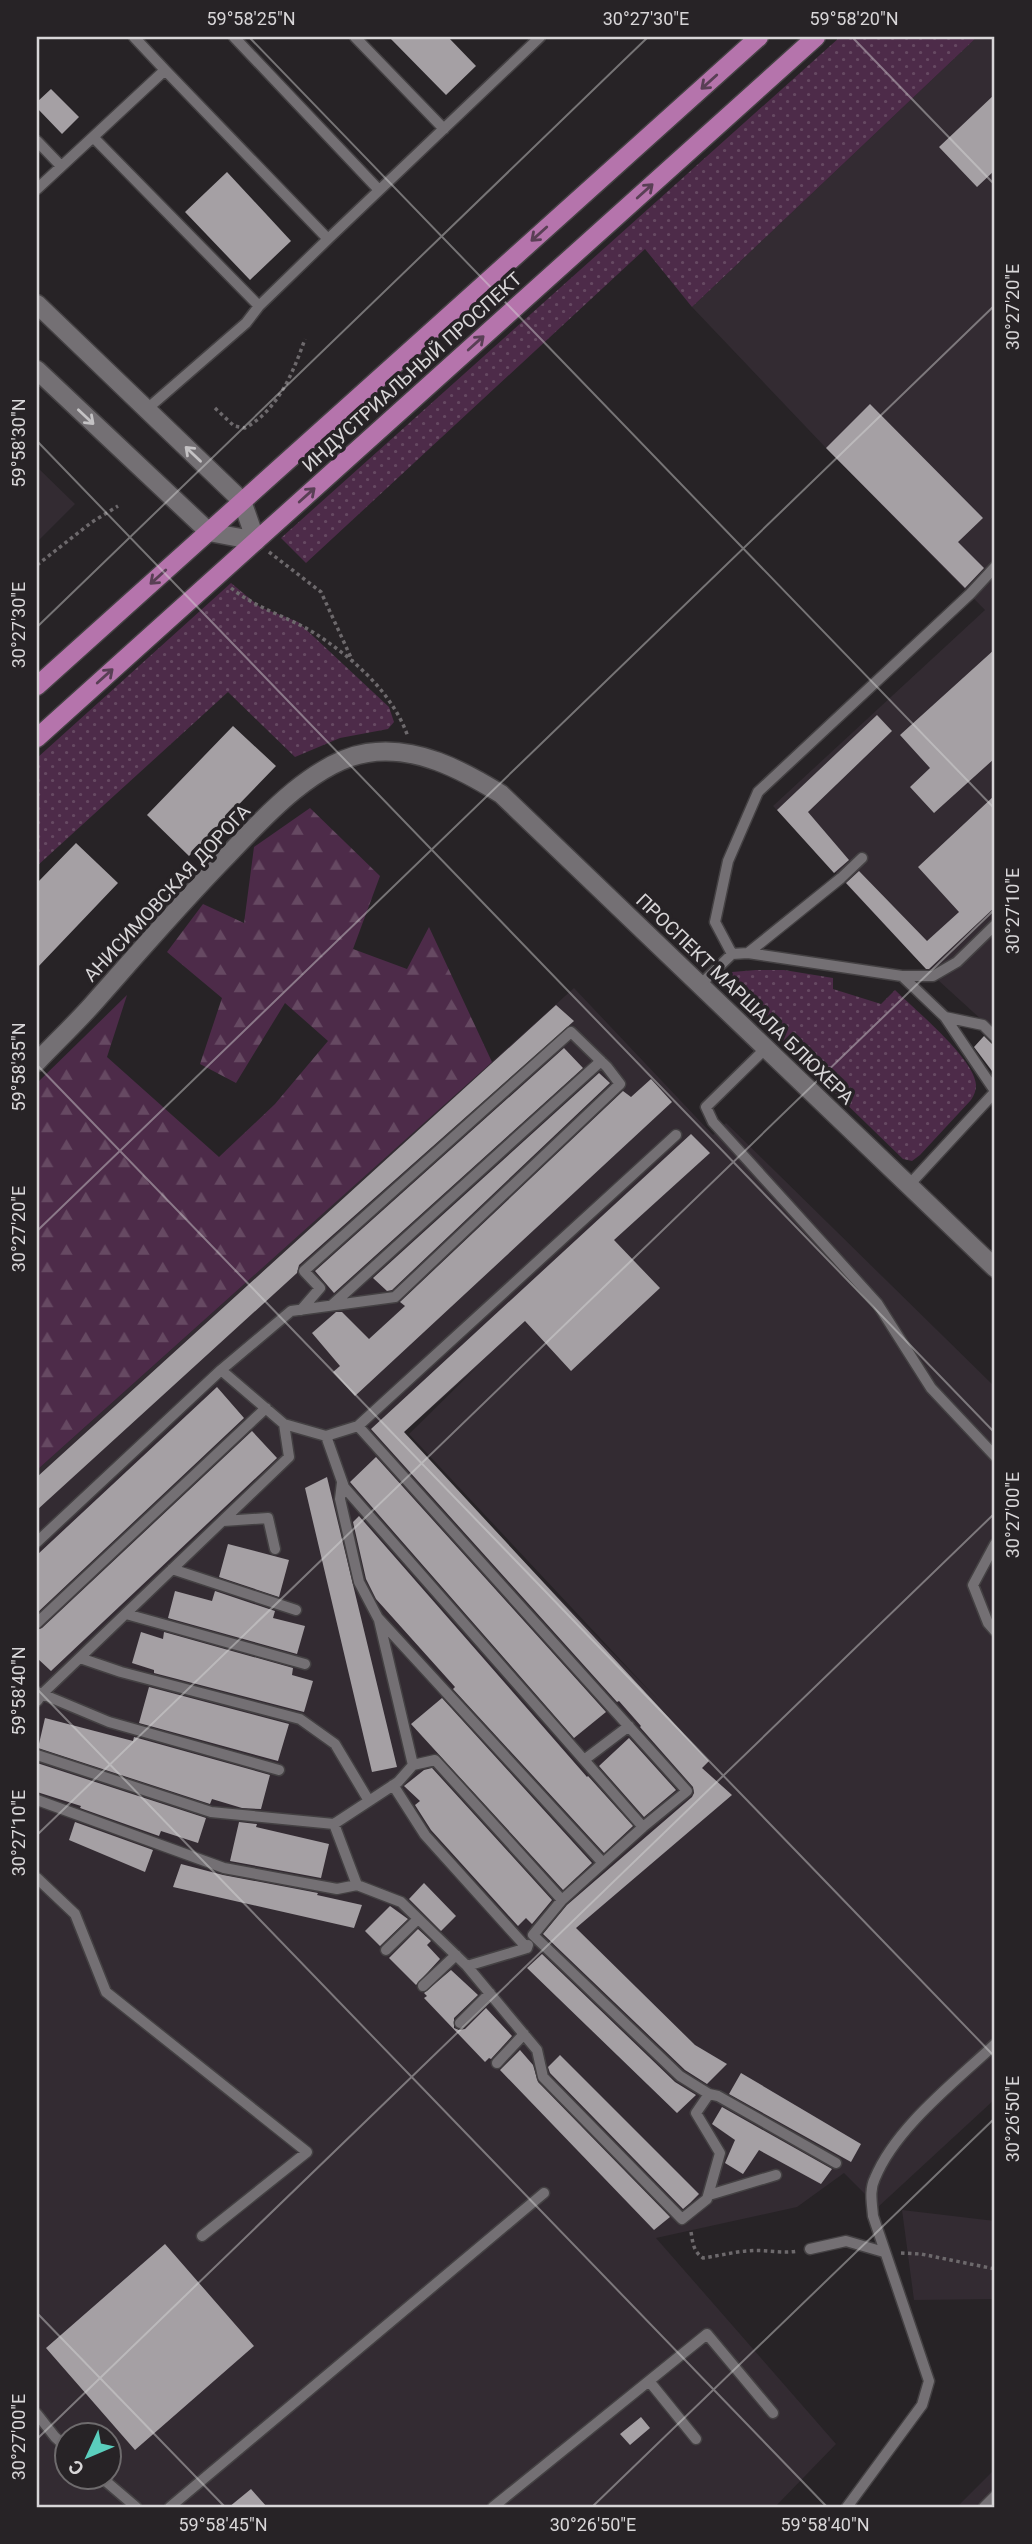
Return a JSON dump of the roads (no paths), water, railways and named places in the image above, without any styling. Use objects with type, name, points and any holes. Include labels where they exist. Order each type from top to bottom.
[{"type":"main road","name":"ИНДУСТРИАЛЬНЫЙ ПРОСПЕКТ","points":[[37,686],[759,37]]},
{"type":"main road","name":"ИНДУСТРИАЛЬНЫЙ ПРОСПЕКТ","points":[[37,738],[816,37]]},
{"type":"street","points":[[37,304],[242,502],[256,541]]},
{"type":"street","points":[[37,370],[209,532],[256,541]]},
{"type":"street","name":"АНИСИМОВСКАЯ ДОРОГА","points":[[37,1062],[90,1007],[174,909],[253,827],[306,780],[336,764],[366,753],[393,751],[459,769]]},
{"type":"street","name":"ПРОСПЕКТ МАРШАЛА БЛЮХЕРА","points":[[459,769],[501,794],[995,1268]]},
{"type":"lane","points":[[134,37],[328,239]]},
{"type":"lane","points":[[234,37],[379,190]]},
{"type":"lane","points":[[355,37],[444,129]]},
{"type":"lane","points":[[147,409],[246,323],[258,306],[540,37]]},
{"type":"lane","points":[[37,189],[165,70]]},
{"type":"lane","points":[[93,138],[258,306]]},
{"type":"lane","points":[[37,141],[61,166]]},
{"type":"lane","points":[[732,954],[715,922],[728,861],[758,792],[970,594],[995,567]]},
{"type":"lane","points":[[748,953],[862,858]]},
{"type":"lane","points":[[700,985],[732,954],[748,953],[902,976],[933,976],[957,962],[995,925]]},
{"type":"lane","points":[[902,976],[945,1017],[995,1092],[909,1185]]},
{"type":"lane","points":[[945,1017],[983,1025],[995,1037]]},
{"type":"lane","points":[[37,1542],[221,1370],[291,1311],[301,1310],[332,1305],[395,1297],[620,1084],[571,1032],[304,1271],[320,1289],[301,1310]]},
{"type":"lane","points":[[766,1048],[706,1107],[713,1122],[877,1303],[931,1388],[995,1456]]},
{"type":"lane","points":[[332,1305],[601,1061]]},
{"type":"lane","points":[[221,1370],[284,1424],[326,1436],[358,1426],[676,1135]]},
{"type":"lane","points":[[37,1623],[266,1408]]},
{"type":"lane","points":[[279,1770],[109,1722],[38,1696],[289,1457],[284,1424]]},
{"type":"lane","points":[[358,1426],[687,1791],[562,1900],[533,1936],[527,1948],[467,1966]]},
{"type":"lane","points":[[326,1436],[344,1487],[643,1827]]},
{"type":"lane","points":[[342,1482],[340,1499],[359,1582],[379,1620],[413,1765]]},
{"type":"lane","points":[[222,1521],[268,1518],[275,1549]]},
{"type":"lane","points":[[995,1544],[973,1585],[988,1623],[995,1631]]},
{"type":"lane","points":[[172,1569],[296,1610]]},
{"type":"lane","points":[[126,1614],[305,1664]]},
{"type":"lane","points":[[379,1620],[603,1863]]},
{"type":"lane","points":[[79,1658],[300,1719],[335,1744],[369,1801]]},
{"type":"lane","points":[[584,1760],[629,1726]]},
{"type":"lane","points":[[37,1755],[211,1812],[334,1824],[393,1785],[413,1765],[435,1760],[562,1900]]},
{"type":"lane","points":[[393,1785],[425,1835],[527,1948]]},
{"type":"lane","points":[[37,1800],[224,1868],[337,1889],[357,1885],[401,1902],[467,1966],[537,2050],[543,2077],[682,2219],[707,2199],[720,2153],[696,2113],[709,2094]]},
{"type":"lane","points":[[334,1824],[357,1885]]},
{"type":"lane","points":[[37,1878],[75,1914],[106,1992],[307,2152],[202,2236]]},
{"type":"lane","points":[[386,1950],[418,1919]]},
{"type":"lane","points":[[533,1936],[680,2076],[836,2164]]},
{"type":"lane","points":[[423,1986],[456,1955]]},
{"type":"lane","points":[[460,2023],[490,1993]]},
{"type":"lane","points":[[497,2063],[524,2034]]},
{"type":"lane","points":[[847,2507],[922,2405],[929,2381],[873,2216],[871,2194],[874,2179],[899,2136],[995,2044]]},
{"type":"lane","points":[[709,2195],[776,2175]]},
{"type":"lane","points":[[170,2507],[544,2193]]},
{"type":"lane","points":[[810,2249],[846,2241],[884,2252]]},
{"type":"lane","points":[[493,2507],[707,2334],[773,2413]]},
{"type":"lane","points":[[649,2381],[696,2439]]},
{"type":"lane","points":[[37,2414],[52,2431]]},
{"type":"lane","points":[[119,2492],[136,2507]]},
{"type":"lane","points":[[984,2507],[995,2496]]}]
